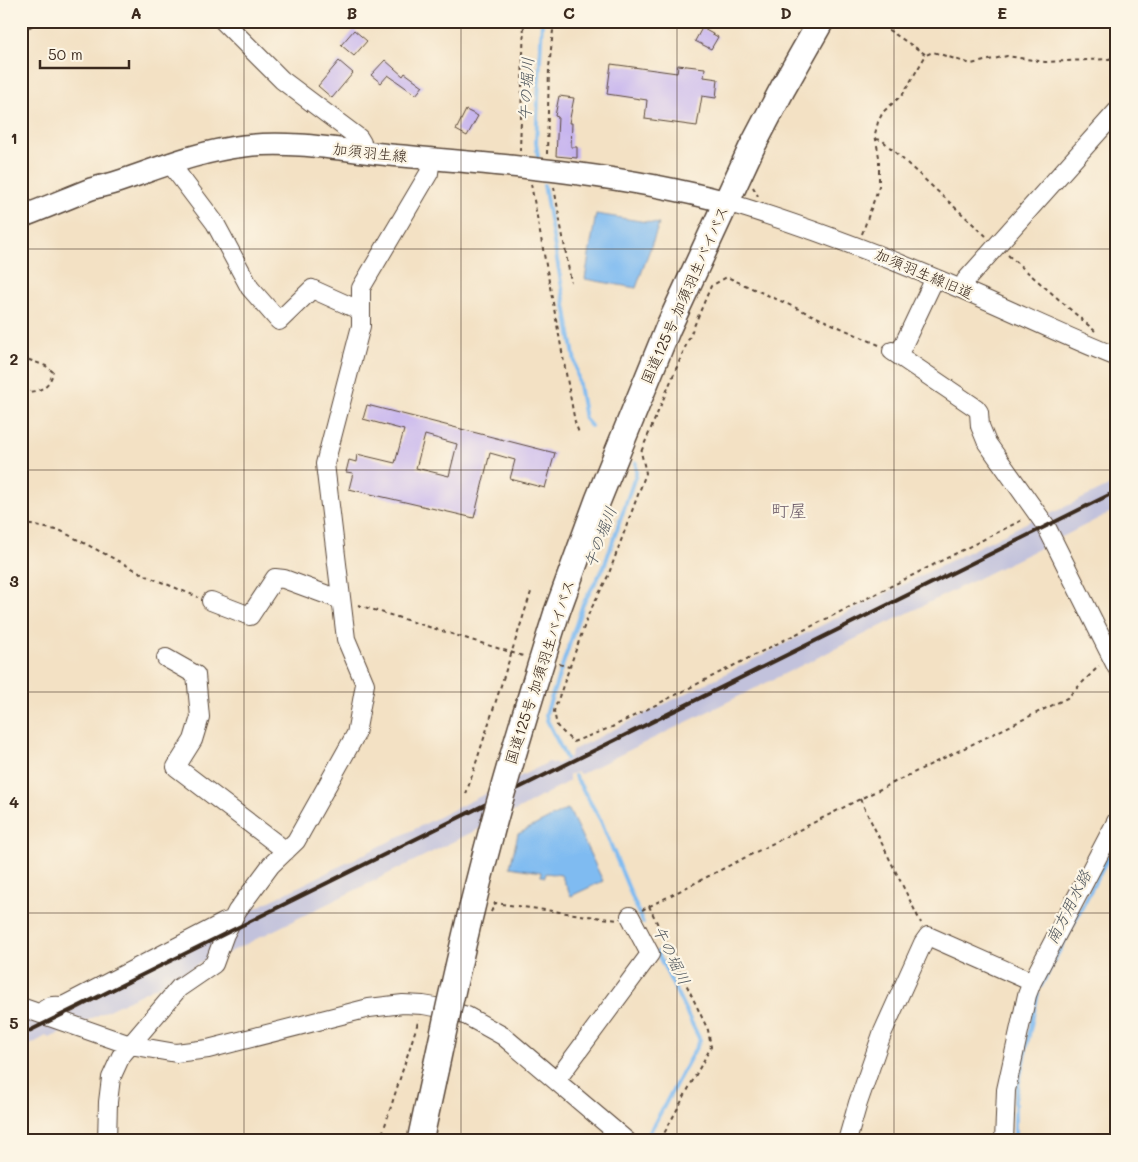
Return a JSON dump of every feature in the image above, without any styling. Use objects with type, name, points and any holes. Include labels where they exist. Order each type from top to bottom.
[{"type":"highway","name":"国道125号 加須羽生バイパス","points":[[783,88],[791,58],[809,21]]},
{"type":"highway","name":"国道125号 加須羽生バイパス","points":[[420,1141],[458,968],[489,840],[520,729],[557,612],[598,500],[668,328],[751,149],[821,21]]},
{"type":"main road","name":"加須羽生線","points":[[21,217],[93,189],[171,162],[219,149],[262,144],[304,146],[552,171],[644,183],[726,202]]},
{"type":"street","points":[[223,21],[282,80],[359,138],[362,144],[362,152]]},
{"type":"street","points":[[962,289],[966,280],[1117,111]]},
{"type":"street","points":[[108,1141],[108,1102],[111,1078],[121,1056],[179,988],[214,964],[232,920],[271,865],[296,841],[356,734],[365,684],[346,639],[325,464],[360,326],[361,288],[429,174],[431,158]]},
{"type":"street","points":[[171,162],[215,223],[250,288],[280,321],[312,289],[361,311]]},
{"type":"street","name":"加須羽生線旧道","points":[[726,202],[777,217],[857,246],[962,289],[1117,357]]},
{"type":"street","points":[[935,278],[895,352],[976,408],[979,412],[980,426],[987,443],[1037,512],[1054,541],[1113,662]]},
{"type":"street","points":[[210,601],[250,616],[275,578],[284,579],[341,600]]},
{"type":"street","points":[[166,658],[196,675],[200,717],[192,740],[176,768],[286,851]]},
{"type":"street","points":[[1004,1141],[1006,1090],[1023,1009],[1032,982],[1117,820]]},
{"type":"street","points":[[556,1081],[650,954],[630,916]]},
{"type":"street","points":[[41,1014],[45,1008],[63,1006],[232,920]]},
{"type":"street","points":[[847,1141],[882,1034],[922,943],[928,936],[1032,982]]},
{"type":"street","points":[[21,1007],[130,1045],[176,1053],[208,1049],[368,1008],[403,1004],[441,1008],[467,1016],[514,1044],[626,1141]]},
{"type":"path","points":[[21,30],[44,21]]},
{"type":"path","points":[[524,21],[520,112],[525,168],[531,185],[579,433]]},
{"type":"path","points":[[554,21],[549,68],[547,162],[552,171],[571,282]]},
{"type":"path","points":[[875,21],[926,55]]},
{"type":"path","points":[[857,246],[879,186],[879,158],[875,134],[878,122],[883,112],[903,94],[926,55],[933,52],[971,64],[1007,56],[1046,62],[1109,58],[1117,55]]},
{"type":"path","points":[[895,352],[727,276],[711,286],[641,452],[646,474],[608,576],[589,612],[554,711],[557,726],[573,742],[621,722],[1037,512]]},
{"type":"path","points":[[21,357],[46,366],[53,372],[52,379],[43,388],[32,393],[21,391]]},
{"type":"path","points":[[21,523],[61,531],[149,577],[210,601]]},
{"type":"path","points":[[466,794],[532,589]]},
{"type":"path","points":[[341,600],[527,657]]},
{"type":"path","points":[[489,916],[495,903],[619,921],[860,799],[1067,698],[1113,662]]},
{"type":"path","points":[[553,663],[570,667]]},
{"type":"path","points":[[860,799],[928,936]]},
{"type":"path","points":[[649,906],[708,1030],[712,1047],[660,1141]]},
{"type":"path","points":[[380,1141],[423,1005]]},
{"type":"shaded area","points":[[1117,482],[1117,509],[1060,538],[1046,516]]},
{"type":"shaded area","points":[[1036,518],[1050,543],[581,774],[576,772],[569,775],[569,781],[519,809],[226,954],[240,916],[549,762],[557,764],[569,758],[573,750]]},
{"type":"shaded area","points":[[224,925],[214,954],[184,973],[84,1022],[54,1009]]},
{"type":"shaded area","points":[[25,1016],[63,1030],[63,1032],[49,1038],[46,1036],[21,1050],[21,1017]]},
{"type":"water","points":[[596,214],[659,224],[636,288],[585,279]]},
{"type":"water","points":[[567,809],[603,881],[571,896],[561,875],[546,873],[545,877],[541,876],[541,872],[510,867],[518,834]]},
{"type":"building","points":[[702,28],[718,37],[711,49],[695,41]]},
{"type":"building","points":[[354,30],[367,41],[354,56],[341,45]]},
{"type":"building","points":[[385,60],[403,76],[405,73],[423,86],[416,95],[388,75],[381,83],[371,75]]},
{"type":"building","points":[[339,61],[353,73],[332,98],[318,86]]},
{"type":"building","points":[[611,64],[677,73],[678,65],[705,68],[704,77],[718,79],[716,98],[702,96],[697,126],[645,119],[647,100],[607,94]]},
{"type":"building","points":[[559,96],[574,98],[569,123],[572,123],[571,147],[577,147],[577,158],[556,156],[558,117],[555,116]]},
{"type":"building","points":[[466,110],[478,116],[467,136],[456,130]]},
{"type":"building","points":[[367,405],[555,453],[545,488],[510,479],[515,460],[490,453],[474,518],[349,489],[353,473],[346,472],[349,460],[356,462],[357,454],[395,463],[404,430],[363,419]],"holes":[[[425,435],[457,444],[449,476],[416,468]]]},
{"type":"waterway","name":"午の堀川","points":[[538,157],[536,142],[542,21]]},
{"type":"waterway","name":"午の堀川","points":[[544,185],[585,419],[591,426]]},
{"type":"waterway","name":"午の堀川","points":[[566,758],[547,720],[546,714],[583,604],[604,567],[636,474],[636,463]]},
{"type":"waterway","name":"午の堀川","points":[[575,776],[601,821],[643,923]]},
{"type":"waterway","name":"南方用水路","points":[[1041,986],[1117,840]]},
{"type":"waterway","name":"午の堀川","points":[[645,1141],[700,1040],[657,952]]},
{"type":"waterway","name":"南方用水路","points":[[1015,1141],[1015,1100],[1038,993]]},
{"type":"railway","points":[[21,1035],[1117,491]]},
{"type":"district","name":"町屋","points":[[789,511]]}]
